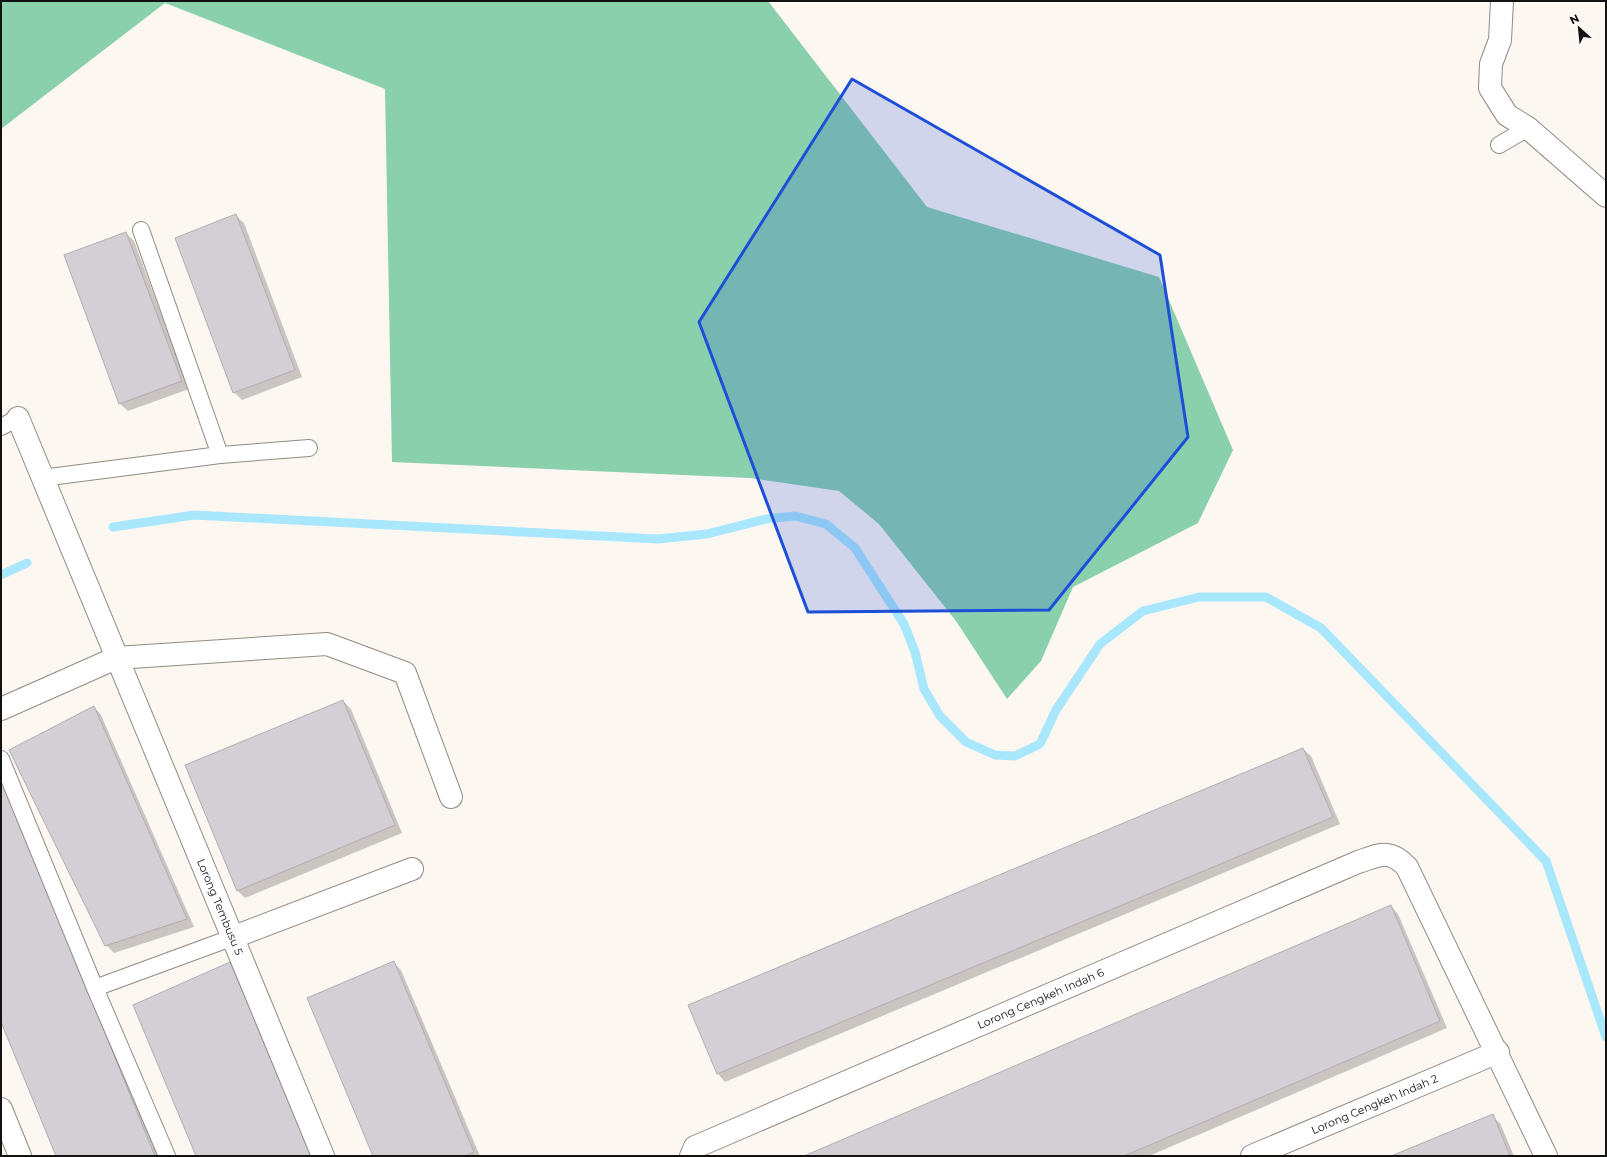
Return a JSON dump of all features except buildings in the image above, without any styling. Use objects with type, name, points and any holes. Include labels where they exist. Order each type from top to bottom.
[{"type":"street","points":[[1502,1],[1500,40],[1491,64],[1490,88],[1507,115],[1528,128],[1606,196]]},
{"type":"street","name":"Lorong Tembusu 5","points":[[9,422],[42,478],[231,938],[323,1156]]},
{"type":"street","points":[[1,710],[116,658],[327,644],[405,673],[451,797]]},
{"type":"street","name":"Lorong Cengkeh Indah 6","points":[[691,1156],[695,1147],[1350,865],[1383,854],[1398,857],[1407,867],[1498,1052]]},
{"type":"street","points":[[231,938],[412,869]]},
{"type":"street","points":[[1498,1052],[1546,1156]]},
{"type":"street","name":"Lorong Cengkeh Indah 2","points":[[1252,1156],[1498,1052]]},
{"type":"street","points":[[2,1112],[20,1156]]},
{"type":"lane","points":[[1499,145],[1528,128]]},
{"type":"lane","points":[[141,230],[220,455]]},
{"type":"lane","points":[[42,478],[220,455],[309,448]]},
{"type":"lane","points":[[1,759],[95,988],[167,1156]]},
{"type":"lane","points":[[95,988],[231,938]]},
{"type":"highlighted area","points":[[852,79],[1160,255],[1188,437],[1049,610],[808,612],[699,322]]},
{"type":"green space","points":[[1,1],[768,1],[927,207],[1159,277],[1233,450],[1198,523],[1073,587],[1041,661],[1007,699],[956,621],[879,524],[839,491],[750,478],[392,462],[385,89],[165,3],[1,129]]},
{"type":"waterway","points":[[113,527],[194,515],[658,539],[707,534],[766,519],[795,516],[826,524],[855,548],[904,624],[915,652],[924,689],[940,716],[966,742],[995,755],[1015,756],[1040,744],[1056,710],[1100,644],[1143,611],[1199,597],[1266,597],[1321,628],[1546,861],[1606,1037]]},
{"type":"waterway","points":[[1,575],[27,563]]}]
